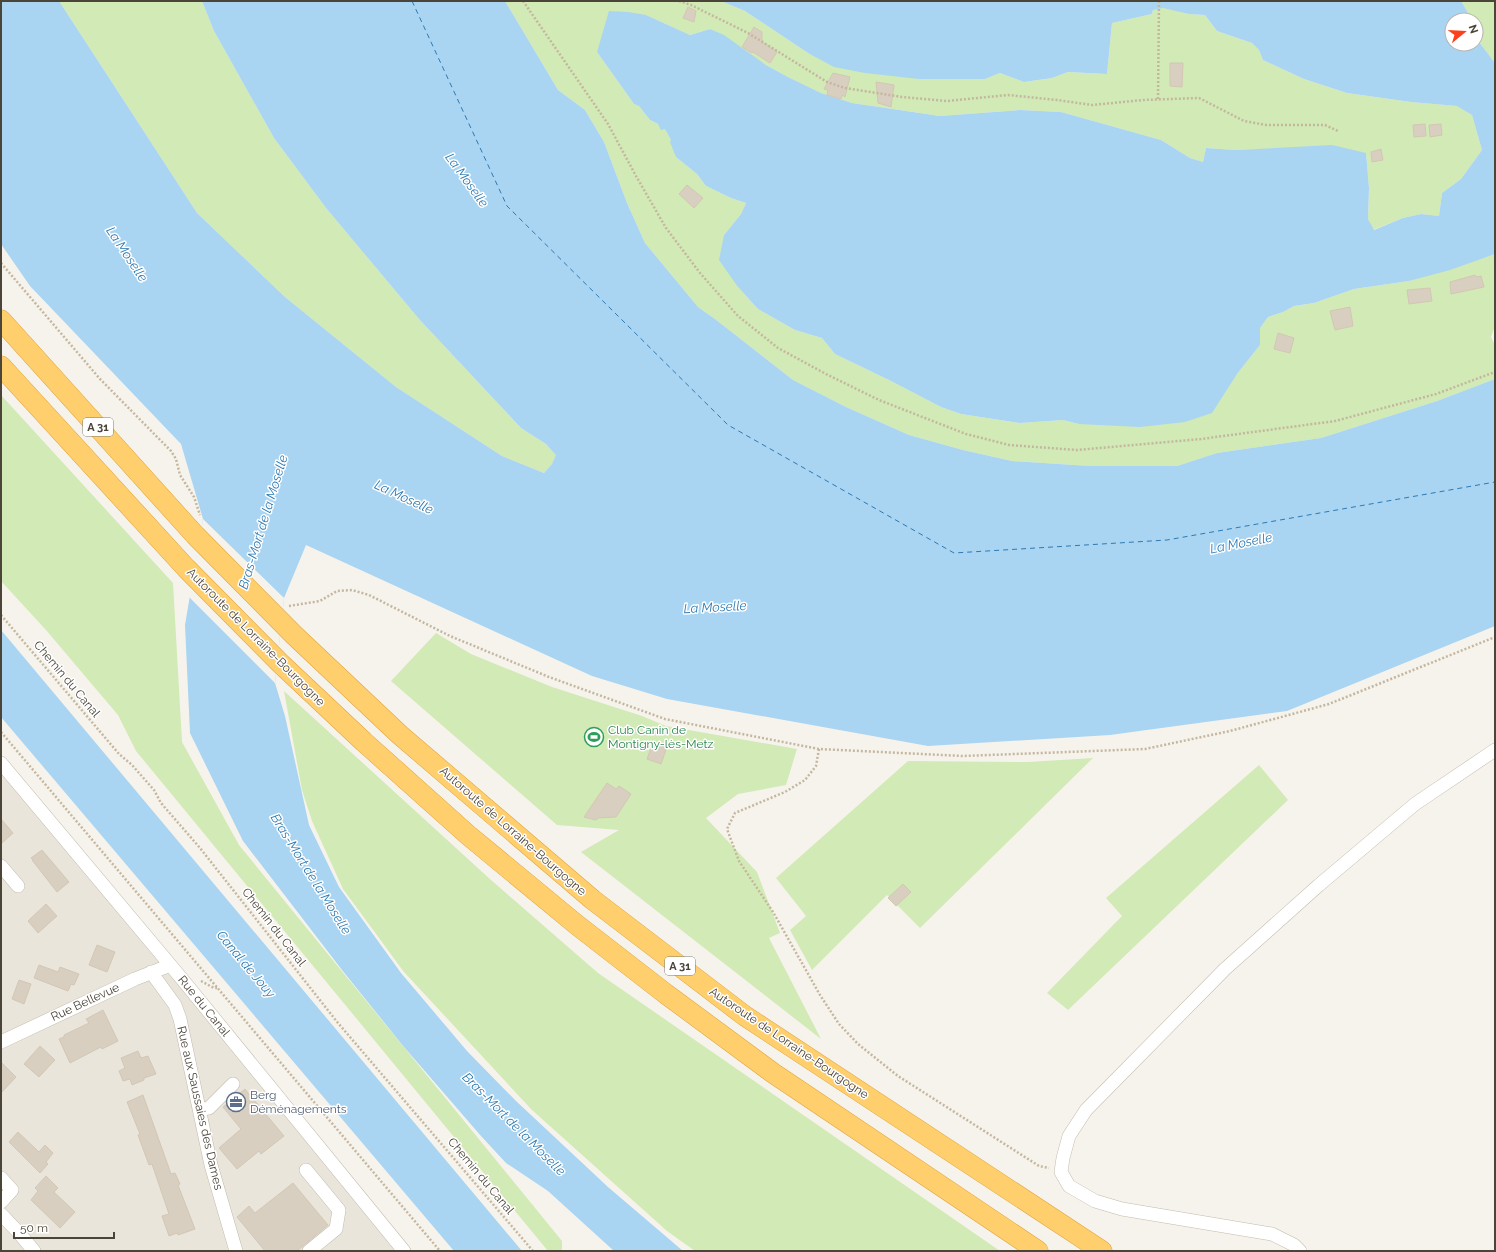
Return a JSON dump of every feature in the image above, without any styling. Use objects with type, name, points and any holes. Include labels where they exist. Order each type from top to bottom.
[{"type":"highway","name":"Autoroute de Lorraine-Bourgogne","points":[[1,320],[198,526],[294,635],[400,735],[593,900],[745,1016],[1102,1251]]},
{"type":"highway","name":"Autoroute de Lorraine-Bourgogne","points":[[1,366],[186,568],[280,663],[364,742],[468,835],[577,925],[666,994],[773,1073],[1038,1251]]},
{"type":"street","points":[[1300,1251],[1294,1245],[1272,1234],[1122,1209],[1095,1200],[1069,1186],[1061,1172],[1069,1136],[1086,1110],[1225,969],[1319,884],[1415,804],[1495,750]]},
{"type":"street","name":"Rue du Canal","points":[[1,763],[169,964],[404,1251]]},
{"type":"street","points":[[1,866],[18,886]]},
{"type":"street","name":"Rue Bellevue","points":[[1,1042],[169,964]]},
{"type":"street","name":"Rue aux Saussaies des Dames","points":[[151,972],[175,1005],[180,1019],[211,1165],[236,1251]]},
{"type":"street","points":[[200,1110],[209,1108],[233,1084]]},
{"type":"street","points":[[306,1170],[339,1210],[336,1229],[309,1251]]},
{"type":"street","points":[[1,1178],[12,1190],[1,1202]]},
{"type":"street","points":[[1,1214],[34,1251]]},
{"type":"path","points":[[523,1],[608,124],[666,228],[700,273],[738,316],[778,348],[826,374],[879,400],[966,434],[1009,444],[1077,450],[1202,439],[1335,421],[1436,394],[1495,372]]},
{"type":"path","points":[[679,1],[691,5],[748,33],[827,82],[845,88],[902,97],[947,101],[1008,96],[1057,100],[1092,105],[1158,99],[1199,98],[1244,121],[1266,126],[1325,125],[1338,131]]},
{"type":"path","points":[[1158,99],[1159,1]]},
{"type":"path","points":[[1,263],[100,379],[171,451],[176,459],[180,475],[194,497],[198,526]]},
{"type":"path","points":[[289,606],[320,600],[337,591],[352,590],[369,594],[450,636],[549,677],[665,719],[819,749],[963,756],[1144,749],[1230,731],[1329,704],[1495,637]]},
{"type":"path","name":"Chemin du Canal","points":[[1,615],[119,754],[132,765],[154,790],[161,803],[200,848],[338,1023],[533,1251]]},
{"type":"path","points":[[1,732],[440,1251]]},
{"type":"path","points":[[819,749],[816,766],[805,780],[785,792],[735,813],[727,829],[739,861],[773,912],[838,1024],[858,1044],[898,1076],[1032,1162],[1039,1166],[1061,1172]]},
{"type":"shaded area","points":[[1,763],[404,1251],[1,1251]]},
{"type":"green space","points":[[59,1],[202,1],[214,31],[274,138],[326,208],[419,319],[521,428],[546,444],[557,455],[552,464],[544,473],[502,456],[396,387],[285,297],[197,213]]},
{"type":"green space","points":[[505,1],[721,1],[745,11],[808,53],[985,79],[1000,73],[1024,82],[1052,78],[1068,72],[1107,74],[1112,23],[1152,14],[1153,10],[1163,7],[1189,14],[1205,15],[1217,31],[1252,43],[1259,50],[1263,60],[1304,79],[1347,93],[1411,102],[1458,106],[1472,115],[1482,150],[1461,179],[1442,193],[1439,216],[1421,214],[1403,218],[1373,230],[1368,219],[1369,188],[1366,153],[1299,148],[1236,150],[1206,148],[1203,162],[1190,158],[1161,140],[1061,112],[1020,110],[940,116],[852,103],[821,93],[788,77],[766,65],[710,29],[690,35],[646,15],[597,52],[634,104],[639,106],[650,120],[665,128],[671,140],[676,157],[697,174],[706,186],[731,198],[746,203],[741,214],[724,235],[738,287],[758,309],[795,330],[822,338],[835,354],[941,407],[961,414],[1020,423],[1063,420],[1079,424],[1237,374],[1260,345],[1260,328],[1268,317],[1283,312],[1294,306],[1314,303],[1354,289],[1409,281],[1495,254],[1495,326],[1491,337],[1495,345],[1495,379],[1437,401],[1321,438],[1217,453],[1177,466],[1090,466],[1012,461],[963,450],[909,435],[846,407],[793,380],[698,307],[645,243],[627,203],[604,142],[585,110],[558,90]]},
{"type":"green space","points":[[1461,1],[1495,1],[1495,63],[1484,49],[1484,12],[1467,11]]},
{"type":"green space","points":[[1,395],[173,583],[182,742],[239,845],[562,1241],[562,1251],[548,1251],[136,751],[118,715],[46,630],[1,581]]},
{"type":"green space","name":"Club Canin de Montigny-lès-Metz","points":[[436,633],[471,654],[552,687],[642,716],[666,726],[797,749],[786,785],[738,794],[706,818],[757,872],[780,933],[769,938],[821,1039],[581,852],[619,830],[557,825],[391,681]]},
{"type":"green space","points":[[284,691],[491,880],[598,973],[1000,1251],[695,1251],[667,1231],[532,1110],[404,972],[343,889],[312,821],[302,790]]},
{"type":"green space","points":[[1093,758],[920,928],[887,895],[812,970],[790,930],[806,916],[776,878],[908,761],[1028,762]]},
{"type":"green space","points":[[1259,765],[1288,800],[1068,1010],[1047,993],[1122,916],[1106,898]]},
{"type":"water","points":[[1,1],[59,1],[197,213],[285,297],[396,387],[502,456],[544,473],[552,464],[556,455],[546,444],[521,428],[419,319],[326,208],[274,138],[214,31],[202,1],[505,1],[558,90],[585,110],[604,142],[627,203],[645,243],[698,307],[793,380],[846,407],[909,435],[963,450],[1012,461],[1090,466],[1177,466],[1217,453],[1321,438],[1437,401],[1495,379],[1495,626],[1287,711],[1110,735],[928,746],[667,699],[592,676],[306,545],[284,598],[275,683],[285,716],[309,825],[339,887],[401,973],[467,1051],[516,1101],[608,1187],[683,1251],[614,1251],[548,1191],[506,1163],[404,1047],[342,970],[243,841],[190,733],[185,625],[203,519],[181,444],[30,286],[1,244]]},
{"type":"water","points":[[721,1],[1461,1],[1467,12],[1444,12],[1444,52],[1484,52],[1484,49],[1495,63],[1495,254],[1450,270],[1409,281],[1354,289],[1314,303],[1294,306],[1283,312],[1268,317],[1260,328],[1260,345],[1237,374],[1212,413],[1185,422],[1140,427],[1079,424],[1063,420],[1020,423],[961,414],[941,407],[835,354],[822,338],[795,330],[758,309],[738,287],[719,260],[724,235],[741,214],[746,203],[731,198],[706,186],[697,174],[676,157],[670,142],[671,140],[665,129],[661,130],[658,124],[650,120],[639,106],[634,104],[597,52],[609,11],[646,15],[690,35],[710,29],[724,35],[766,65],[788,77],[821,93],[852,103],[940,116],[1020,110],[1061,112],[1161,140],[1190,158],[1203,162],[1206,148],[1236,150],[1332,145],[1366,153],[1369,188],[1368,219],[1374,230],[1403,218],[1421,214],[1439,216],[1442,193],[1461,179],[1482,150],[1472,115],[1457,106],[1411,102],[1347,93],[1304,79],[1263,60],[1259,50],[1252,43],[1217,31],[1205,15],[1189,14],[1163,8],[1153,10],[1152,14],[1112,23],[1107,74],[1068,72],[1052,78],[1024,82],[1000,73],[985,79],[919,79],[865,73],[834,67],[808,53],[745,11]]},
{"type":"water","name":"Canal de Jouy","points":[[1,630],[522,1251],[454,1251],[1,717]]},
{"type":"pier","points":[[203,519],[284,598],[275,683],[189,597]]},
{"type":"building","points":[[688,7],[696,11],[694,22],[683,18]]},
{"type":"building","points":[[754,27],[762,32],[762,42],[777,52],[770,63],[742,47]]},
{"type":"building","points":[[1170,63],[1183,63],[1182,87],[1170,86]]},
{"type":"building","points":[[833,73],[850,77],[845,97],[842,95],[841,99],[827,95],[828,90],[824,89]]},
{"type":"building","points":[[876,82],[894,85],[891,107],[878,103]]},
{"type":"building","points":[[1425,124],[1426,136],[1414,137],[1413,125]]},
{"type":"building","points":[[1441,124],[1442,135],[1430,137],[1429,125]]},
{"type":"building","points":[[1381,149],[1383,160],[1372,162],[1371,152]]},
{"type":"building","points":[[687,185],[703,198],[694,208],[679,194]]},
{"type":"building","points":[[1475,275],[1476,277],[1481,276],[1484,287],[1451,294],[1450,282]]},
{"type":"building","points":[[1430,288],[1432,301],[1409,304],[1407,290]]},
{"type":"building","points":[[1350,307],[1353,326],[1335,330],[1330,311]]},
{"type":"building","points":[[1278,333],[1294,338],[1290,353],[1274,349]]},
{"type":"building","points":[[653,742],[667,747],[661,764],[647,759]]},
{"type":"building","points":[[607,783],[616,789],[619,786],[631,794],[616,817],[598,818],[596,820],[584,817]]},
{"type":"building","points":[[1,819],[13,833],[1,844]]},
{"type":"building","points":[[42,850],[69,882],[57,892],[31,858]]},
{"type":"building","points":[[903,884],[911,892],[896,906],[888,898]]},
{"type":"building","points":[[46,904],[57,916],[38,933],[28,921]]},
{"type":"building","points":[[97,945],[115,952],[107,972],[89,965]]},
{"type":"building","points":[[39,965],[58,972],[60,967],[79,974],[74,985],[71,984],[68,991],[34,978]]},
{"type":"building","points":[[19,980],[31,984],[24,1004],[12,999]]},
{"type":"building","points":[[103,1010],[118,1041],[102,1049],[101,1047],[70,1063],[59,1039],[89,1023],[86,1019]]},
{"type":"building","points":[[40,1046],[55,1060],[39,1077],[24,1064]]},
{"type":"building","points":[[138,1051],[141,1058],[148,1056],[156,1074],[144,1078],[144,1080],[132,1085],[130,1079],[123,1081],[119,1071],[125,1068],[121,1058]]},
{"type":"building","points":[[1,1062],[16,1077],[1,1093]]},
{"type":"building","points":[[245,1089],[284,1136],[261,1154],[259,1151],[237,1169],[219,1148],[241,1129],[223,1107]]},
{"type":"building","points":[[143,1095],[171,1174],[175,1173],[180,1184],[178,1185],[195,1229],[178,1235],[177,1233],[169,1236],[162,1216],[169,1214],[152,1164],[149,1165],[138,1135],[140,1134],[127,1102]]},
{"type":"building","points":[[18,1132],[39,1152],[45,1145],[53,1153],[46,1162],[48,1164],[40,1173],[9,1142]]},
{"type":"building","points":[[46,1176],[58,1188],[54,1192],[75,1212],[60,1228],[31,1200],[38,1191],[35,1188]]},
{"type":"building","points":[[293,1183],[328,1225],[297,1251],[265,1251],[237,1217],[249,1206],[255,1213]]},
{"type":"ferry route","points":[[412,1],[507,206],[728,425],[954,553],[1167,540],[1495,482]]},
{"type":"place","name":"Club Canin de Montigny-lès-Metz","points":[[594,737]]},
{"type":"place","name":"Berg Déménagements","points":[[236,1102]]},
{"type":"water label","name":"La Moselle","points":[[467,180]]},
{"type":"water label","name":"La Moselle","points":[[127,254]]},
{"type":"water label","name":"La Moselle","points":[[404,497]]},
{"type":"water label","name":"Bras-Mort de la Moselle","points":[[263,522]]},
{"type":"water label","name":"La Moselle","points":[[1241,543]]},
{"type":"water label","name":"La Moselle","points":[[715,607]]},
{"type":"water label","name":"Bras-Mort de la Moselle","points":[[311,874]]},
{"type":"water label","name":"Bras-Mort de la Moselle","points":[[514,1124]]}]
